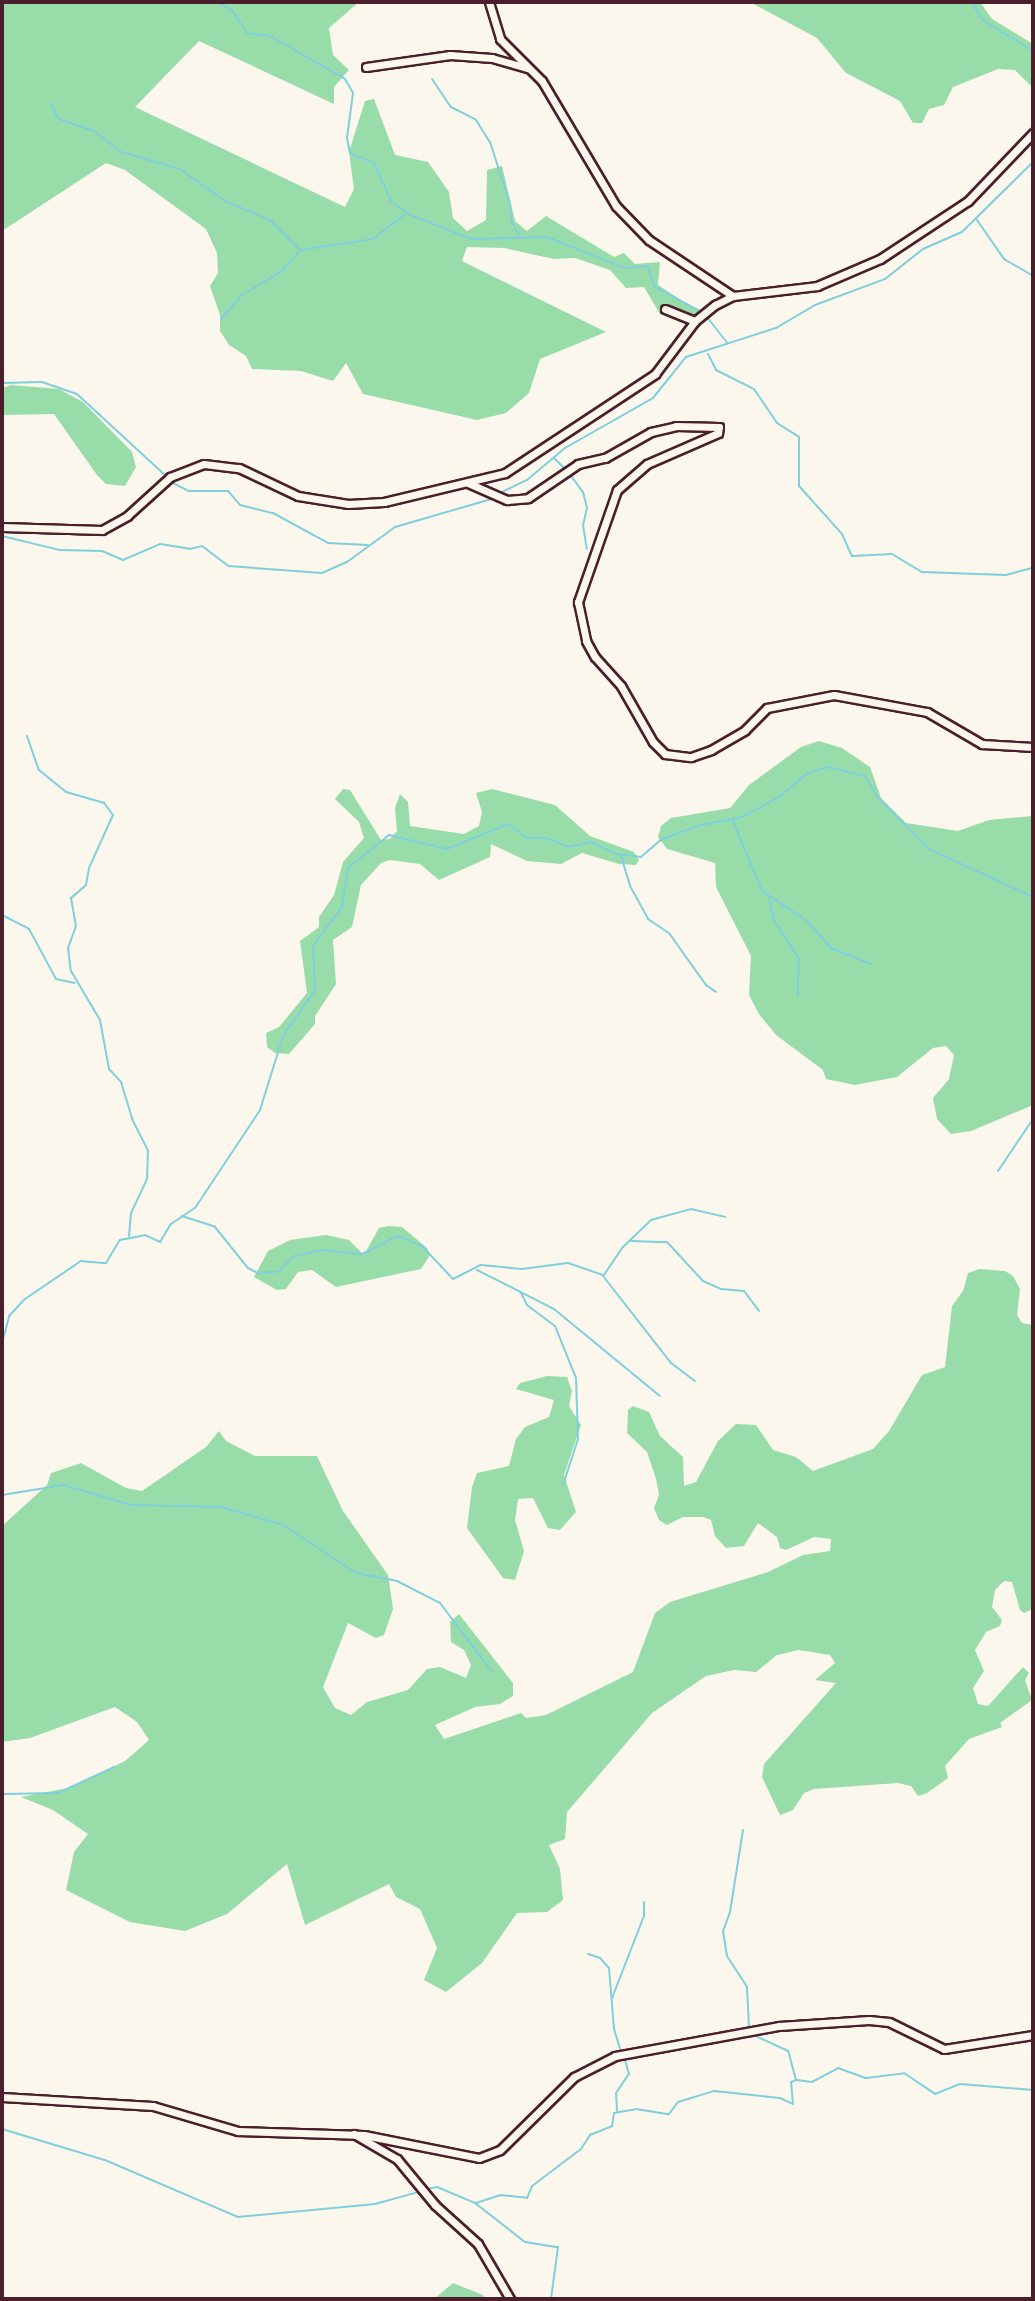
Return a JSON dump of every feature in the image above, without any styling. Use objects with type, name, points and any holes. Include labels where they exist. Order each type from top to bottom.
[{"type":"street","points":[[489,2],[500,39],[535,71],[594,173],[631,223],[675,259],[733,296]]},
{"type":"street","points":[[366,67],[450,55],[492,58],[535,71]]},
{"type":"street","points":[[2,527],[102,530],[127,516],[170,477],[204,464],[239,468],[298,496],[348,503],[384,502],[517,467],[573,426],[628,395],[655,374],[695,321],[733,296],[817,286],[880,259],[968,201],[1033,133]]},
{"type":"street","points":[[665,309],[695,321]]},
{"type":"street","points":[[467,482],[507,500],[528,498],[578,464],[605,458],[651,432],[719,427],[718,433],[647,464],[617,490],[578,602],[586,641],[595,657],[621,686],[653,742],[665,754],[691,757],[711,750],[745,730],[767,708],[834,695],[928,712],[982,744],[1033,747]]},
{"type":"street","points":[[2,2097],[153,2106],[250,2132],[354,2134],[479,2158],[490,2156],[575,2077],[604,2060],[769,2027],[880,2020],[944,2049],[1033,2035]]},
{"type":"street","points":[[354,2134],[397,2159],[435,2205],[478,2244],[510,2299]]},
{"type":"green space","points":[[2,2],[359,2],[329,28],[333,55],[349,70],[334,87],[334,104],[199,41],[135,107],[345,207],[354,189],[349,152],[365,101],[374,99],[395,155],[428,162],[449,192],[453,218],[467,231],[486,220],[487,170],[502,166],[515,221],[527,231],[546,216],[614,257],[624,253],[635,264],[660,262],[658,285],[701,313],[694,319],[660,314],[644,287],[626,288],[610,270],[575,258],[554,259],[504,248],[467,247],[462,261],[606,332],[540,359],[529,393],[506,413],[477,420],[363,394],[346,363],[333,381],[301,371],[252,369],[246,356],[229,345],[220,331],[220,315],[210,286],[218,273],[217,253],[206,229],[125,170],[106,163],[2,231]]},
{"type":"green space","points":[[750,2],[980,2],[992,19],[1033,44],[1033,88],[1015,70],[998,69],[953,87],[944,105],[929,109],[922,123],[913,123],[900,101],[846,73],[817,38]]},
{"type":"green space","points":[[11,385],[59,389],[83,402],[132,452],[136,467],[125,486],[106,484],[97,475],[54,414],[2,415],[2,388]]},
{"type":"green space","points":[[819,741],[842,748],[870,767],[881,798],[906,823],[958,831],[989,820],[1033,816],[1033,1105],[971,1131],[951,1134],[937,1119],[933,1098],[949,1079],[954,1055],[946,1046],[933,1048],[897,1077],[855,1085],[826,1079],[823,1070],[776,1035],[759,1014],[749,995],[751,956],[716,887],[715,863],[667,849],[658,837],[661,826],[671,818],[730,808],[749,785],[801,747]]},
{"type":"green space","points":[[343,789],[350,790],[381,840],[390,839],[397,831],[395,808],[400,794],[408,802],[410,826],[464,834],[479,826],[482,812],[476,793],[492,789],[555,805],[590,836],[634,852],[639,860],[636,865],[619,864],[582,853],[561,864],[527,861],[491,844],[490,857],[439,880],[420,864],[390,860],[381,863],[361,885],[352,927],[333,940],[336,984],[315,1016],[315,1024],[289,1054],[275,1053],[267,1047],[266,1033],[279,1027],[307,993],[300,941],[319,927],[319,917],[334,895],[343,862],[364,838],[359,822],[335,799]]},
{"type":"green space","points":[[402,1227],[427,1248],[430,1255],[421,1269],[336,1287],[312,1270],[298,1272],[286,1289],[277,1290],[254,1277],[268,1251],[290,1240],[326,1235],[349,1240],[364,1255],[379,1228]]},
{"type":"green space","points":[[979,1269],[1005,1271],[1013,1276],[1020,1289],[1017,1315],[1022,1323],[1033,1325],[1033,1609],[1024,1613],[1020,1610],[1012,1582],[1004,1581],[995,1590],[992,1607],[1002,1620],[1000,1626],[986,1632],[975,1650],[984,1671],[973,1688],[978,1704],[988,1706],[1023,1667],[1029,1673],[1025,1680],[1032,1700],[1000,1723],[1002,1727],[969,1739],[945,1766],[948,1778],[927,1793],[918,1796],[911,1786],[898,1783],[814,1789],[804,1793],[793,1810],[780,1815],[762,1777],[764,1764],[836,1683],[815,1680],[835,1663],[830,1655],[799,1650],[777,1655],[756,1672],[734,1670],[706,1676],[652,1713],[567,1812],[565,1839],[549,1845],[560,1869],[563,1900],[547,1912],[517,1913],[482,1963],[446,1992],[424,1980],[437,1948],[420,1909],[396,1897],[389,1884],[305,1925],[287,1864],[227,1914],[185,1931],[130,1922],[66,1890],[74,1852],[88,1834],[53,1810],[21,1797],[68,1788],[125,1761],[149,1740],[137,1722],[115,1707],[30,1738],[2,1742],[2,1526],[47,1485],[51,1473],[81,1463],[126,1488],[142,1491],[206,1447],[219,1431],[226,1441],[255,1456],[317,1456],[343,1511],[388,1575],[393,1609],[384,1635],[376,1638],[348,1623],[323,1687],[335,1708],[351,1715],[367,1702],[408,1690],[427,1669],[440,1667],[466,1678],[471,1665],[464,1650],[451,1642],[450,1622],[459,1614],[513,1683],[513,1696],[500,1704],[475,1707],[435,1725],[444,1739],[521,1713],[526,1718],[546,1715],[633,1672],[655,1613],[670,1602],[768,1572],[803,1555],[830,1551],[831,1539],[814,1537],[786,1550],[780,1548],[777,1537],[758,1523],[744,1546],[726,1548],[715,1536],[711,1520],[703,1517],[683,1517],[667,1525],[659,1520],[654,1508],[659,1495],[656,1479],[647,1452],[627,1433],[628,1410],[633,1406],[649,1412],[660,1436],[683,1457],[684,1486],[696,1482],[718,1441],[736,1424],[756,1425],[773,1450],[796,1457],[813,1471],[873,1449],[889,1431],[922,1375],[945,1367],[952,1306],[963,1291],[968,1273]]},
{"type":"green space","points":[[547,1376],[567,1377],[572,1391],[569,1406],[581,1425],[564,1475],[576,1512],[560,1530],[548,1528],[533,1498],[518,1499],[515,1520],[524,1551],[515,1580],[503,1578],[467,1528],[472,1487],[477,1473],[509,1466],[516,1439],[525,1427],[549,1417],[554,1400],[516,1389],[520,1383]]},
{"type":"green space","points":[[453,2283],[483,2295],[485,2299],[434,2299]]},
{"type":"waterway","points":[[217,2],[231,9],[247,33],[270,36],[345,79],[353,93],[347,138],[350,153],[374,163],[391,201],[408,214],[471,239],[547,237],[625,268],[647,266],[655,287],[700,311]]},
{"type":"waterway","points":[[971,2],[984,21],[1033,51]]},
{"type":"waterway","points":[[432,79],[451,107],[476,120],[490,142],[510,204],[511,220],[520,238]]},
{"type":"waterway","points":[[50,103],[59,119],[94,131],[121,152],[180,169],[225,201],[270,220],[300,250]]},
{"type":"waterway","points":[[500,493],[527,480],[565,448],[653,398],[686,357],[776,328],[815,305],[885,279],[923,249],[962,232],[1033,162]]},
{"type":"waterway","points":[[221,319],[242,295],[282,271],[300,250],[373,239],[406,213]]},
{"type":"waterway","points":[[977,220],[1004,259],[1033,276]]},
{"type":"waterway","points":[[707,317],[727,343]]},
{"type":"waterway","points":[[708,354],[716,370],[754,389],[777,423],[799,437],[799,486],[842,534],[852,556],[892,554],[922,572],[1006,575],[1033,568]]},
{"type":"waterway","points":[[2,383],[42,382],[77,394],[166,476]]},
{"type":"waterway","points":[[554,458],[565,469]]},
{"type":"waterway","points":[[569,473],[583,492],[587,508],[583,525],[587,549]]},
{"type":"waterway","points":[[171,482],[189,491],[228,491],[240,505],[273,513],[328,543],[368,545]]},
{"type":"waterway","points":[[2,536],[60,550],[102,551],[123,560],[160,544],[190,549],[202,546],[229,566],[322,573],[347,562],[395,527],[495,498]]},
{"type":"waterway","points":[[27,736],[39,770],[66,792],[104,803],[113,815],[89,868],[86,885],[71,898],[76,926],[68,948],[71,971],[100,1020],[109,1069],[121,1082],[132,1119],[148,1150],[147,1179],[131,1213],[129,1236]]},
{"type":"waterway","points":[[2,1343],[9,1316],[25,1299],[81,1261],[106,1263],[120,1240],[145,1235],[160,1242],[171,1224],[195,1208],[260,1110],[283,1036],[315,990],[313,946],[342,907],[348,868],[389,835],[447,849],[508,824],[527,838],[546,838],[569,847],[591,842],[616,854],[641,857],[662,839],[697,826],[742,817],[779,797],[808,773],[828,767],[865,776],[879,799],[929,849],[1033,897]]},
{"type":"waterway","points":[[733,821],[762,891],[807,921],[831,948],[871,964]]},
{"type":"waterway","points":[[621,856],[630,886],[648,919],[669,933],[706,985],[716,992]]},
{"type":"waterway","points":[[769,899],[774,920],[799,959],[798,995]]},
{"type":"waterway","points":[[2,915],[29,929],[56,979],[75,983]]},
{"type":"waterway","points":[[998,1171],[1033,1119]]},
{"type":"waterway","points":[[604,1275],[623,1247],[651,1220],[691,1209],[725,1217]]},
{"type":"waterway","points":[[182,1216],[215,1227],[248,1268],[258,1273],[279,1271],[294,1256],[322,1250],[362,1254],[397,1236],[422,1246],[453,1279],[481,1265],[522,1269],[568,1263],[603,1275]]},
{"type":"waterway","points":[[631,1241],[667,1242],[703,1281],[721,1289],[744,1291],[759,1311]]},
{"type":"waterway","points":[[477,1270],[554,1309],[660,1396]]},
{"type":"waterway","points":[[603,1276],[671,1363],[695,1381]]},
{"type":"waterway","points":[[521,1293],[527,1305],[555,1326],[576,1378],[578,1439],[563,1485]]},
{"type":"waterway","points":[[2,1495],[63,1485],[131,1505],[222,1507],[283,1525],[356,1573],[397,1581],[440,1603],[492,1672]]},
{"type":"waterway","points":[[2,1794],[58,1793],[114,1767]]},
{"type":"waterway","points":[[743,1830],[730,1912],[723,1931],[727,1956],[747,1987],[749,2028]]},
{"type":"waterway","points":[[612,1998],[644,1916],[644,1902]]},
{"type":"waterway","points":[[588,1954],[600,1958],[609,1968],[614,2029],[620,2049]]},
{"type":"waterway","points":[[476,2203],[500,2195],[527,2198],[532,2186],[581,2149],[590,2135],[612,2126],[614,2113],[636,2109],[669,2114],[678,2102],[714,2091],[780,2098],[793,2104],[791,2082],[796,2080],[788,2051],[753,2035]]},
{"type":"waterway","points":[[617,2111],[616,2093],[629,2074],[624,2057]]},
{"type":"waterway","points":[[797,2080],[812,2082],[838,2068],[866,2078],[904,2073],[935,2094],[960,2084],[1033,2090]]},
{"type":"waterway","points":[[2,2129],[105,2160],[238,2217],[375,2204],[422,2191]]},
{"type":"waterway","points":[[427,2189],[437,2187],[475,2203],[525,2242],[558,2247],[551,2299]]}]
